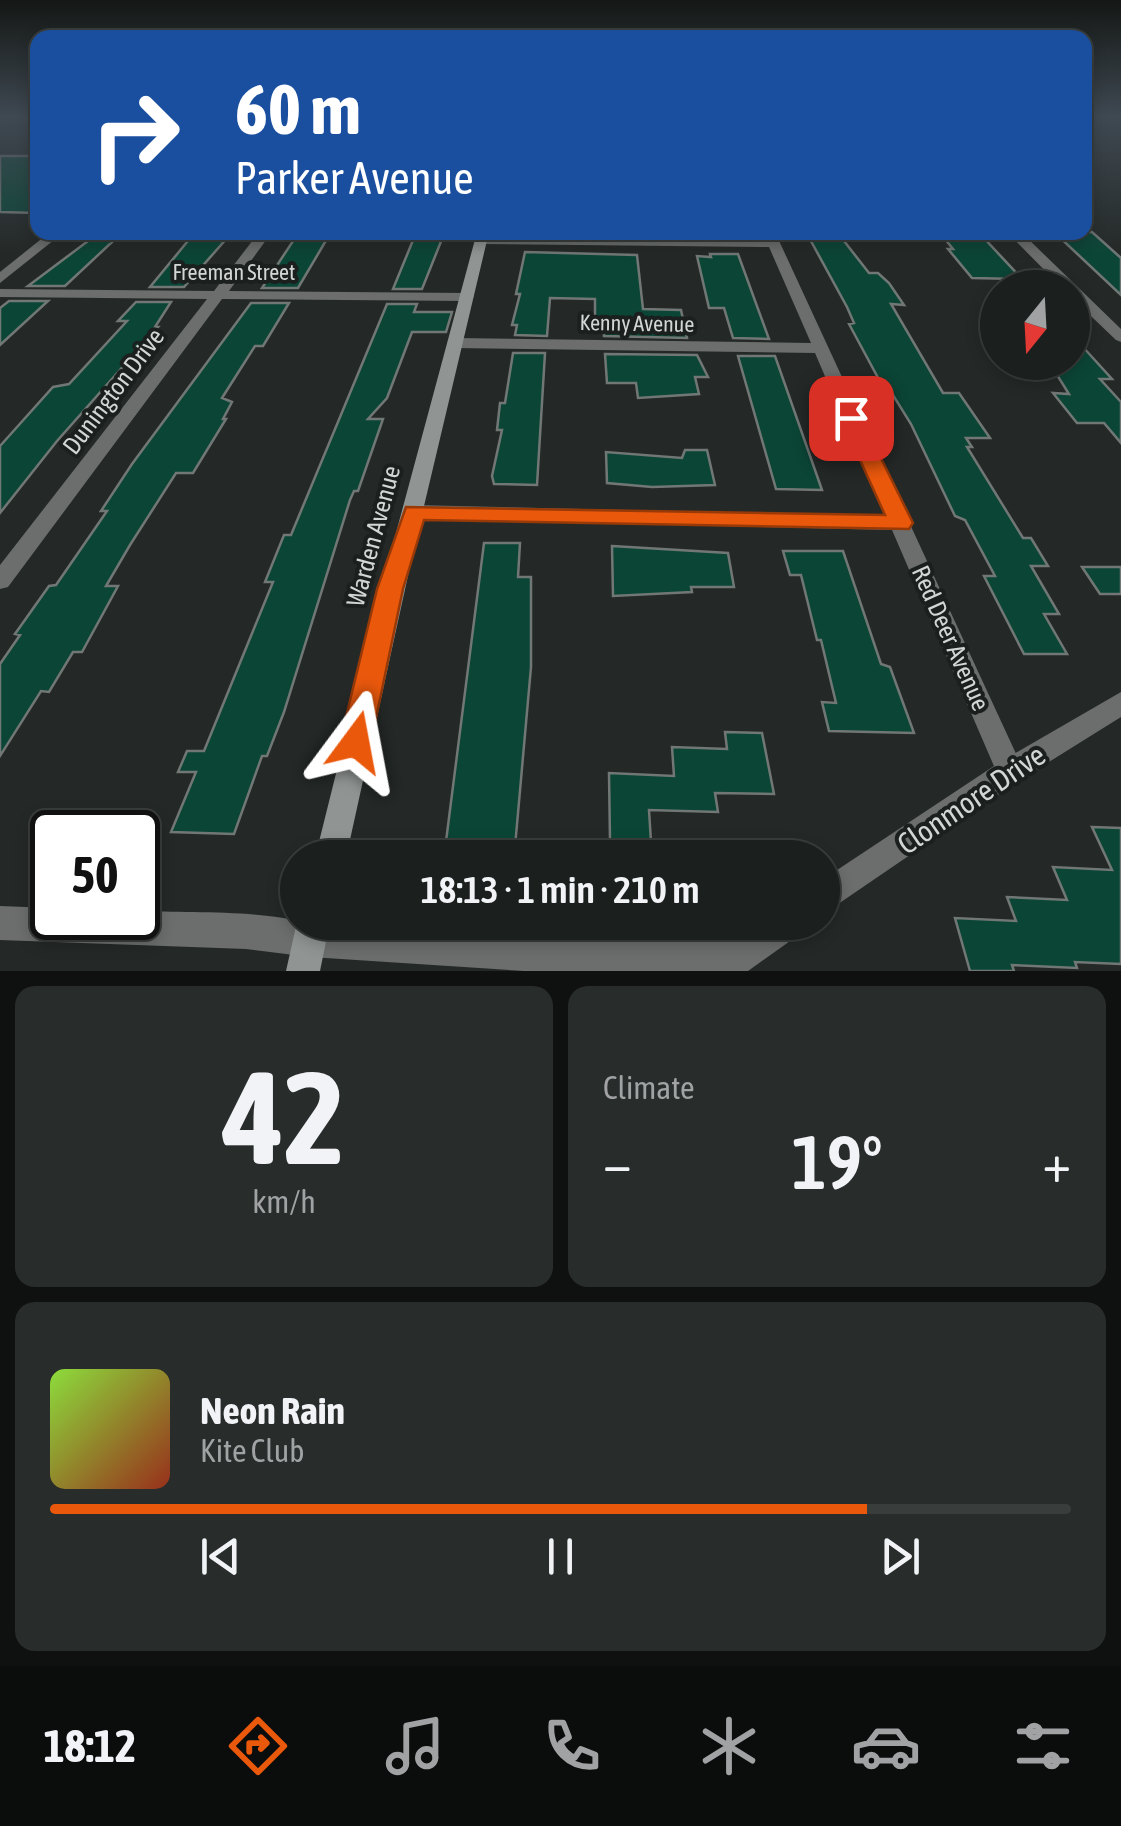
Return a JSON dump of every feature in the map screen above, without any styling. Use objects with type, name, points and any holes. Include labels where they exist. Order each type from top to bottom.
[{"type":"main road","name":"Warden Avenue","points":[[334,840],[390,589],[414,512],[481,240]]},
{"type":"street","points":[[0,279],[48,240]]},
{"type":"street","name":"Dunington Drive","points":[[0,581],[260,240]]},
{"type":"street","name":"Red Deer Avenue","points":[[772,240],[1010,771]]},
{"type":"street","points":[[1022,240],[1052,270]]},
{"type":"street","name":"Freeman Street","points":[[0,293],[468,297]]},
{"type":"street","points":[[1090,307],[1121,337]]},
{"type":"street","name":"Kenny Avenue","points":[[456,343],[819,348]]},
{"type":"street","points":[[414,512],[900,523]]},
{"type":"street","name":"Clonmore Drive","points":[[840,887],[1010,771],[1121,703]]},
{"type":"street","points":[[0,923],[246,932],[309,944],[729,963],[762,940]]},
{"type":"building","points":[[0,163],[30,163],[30,213],[0,212]]},
{"type":"building","points":[[1092,232],[1121,258],[1121,295],[1063,240],[1092,240]]},
{"type":"building","points":[[89,240],[112,242],[65,286],[28,286]]},
{"type":"building","points":[[189,240],[225,240],[184,287],[150,287]]},
{"type":"building","points":[[294,240],[326,240],[298,288],[262,288]]},
{"type":"building","points":[[413,240],[442,240],[422,289],[393,289]]},
{"type":"building","points":[[810,240],[843,240],[869,273],[878,273],[889,283],[904,305],[891,304],[943,393],[959,393],[990,438],[966,438],[972,447],[967,447],[1023,538],[1031,538],[1048,566],[1031,566],[1059,614],[1044,614],[1067,654],[1024,654],[984,576],[995,576],[965,520],[955,516],[911,424],[888,387],[883,387],[849,324],[854,323]]},
{"type":"building","points":[[946,240],[986,240],[1014,270],[980,270],[980,278],[972,278],[948,249],[953,249]]},
{"type":"building","points":[[525,252],[637,255],[643,309],[681,310],[687,338],[604,336],[603,320],[595,320],[595,299],[550,298],[547,336],[515,335],[517,325],[512,325]]},
{"type":"building","points":[[710,254],[738,254],[769,339],[733,338],[724,308],[709,308],[697,256],[711,257]]},
{"type":"building","points":[[9,301],[48,301],[0,345],[0,308]]},
{"type":"building","points":[[136,302],[171,302],[158,327],[57,441],[0,513],[0,446],[53,387],[69,384],[127,321],[118,321]]},
{"type":"building","points":[[251,303],[289,303],[263,346],[255,346],[222,398],[232,402],[226,419],[193,473],[176,473],[130,545],[106,586],[118,586],[82,652],[73,652],[49,692],[41,691],[0,756],[0,664],[20,635],[15,634],[49,586],[56,585],[107,511],[101,511],[132,464]]},
{"type":"building","points":[[387,304],[417,304],[414,312],[452,312],[446,332],[412,332],[387,398],[368,419],[383,419],[358,491],[350,500],[284,712],[267,756],[262,756],[234,834],[171,832],[196,772],[178,772],[187,751],[204,751],[273,582],[265,582],[284,535],[291,535]]},
{"type":"building","points":[[513,353],[545,353],[537,485],[494,484],[492,476],[502,430],[497,430],[500,403],[505,403]]},
{"type":"building","points":[[605,354],[697,355],[708,377],[695,377],[699,394],[638,398],[636,383],[607,383]]},
{"type":"building","points":[[1090,355],[1112,379],[1100,379],[1121,402],[1121,443],[1104,423],[1077,423],[1053,393],[1069,394],[1060,380],[1090,380]]},
{"type":"building","points":[[738,356],[775,356],[822,490],[776,489]]},
{"type":"building","points":[[685,450],[707,450],[715,485],[652,487],[607,483],[606,452],[682,458]]},
{"type":"building","points":[[484,543],[520,543],[518,577],[531,577],[531,667],[516,840],[446,840]]},
{"type":"building","points":[[612,546],[728,553],[734,587],[691,587],[692,592],[613,596]]},
{"type":"building","points":[[783,551],[843,551],[881,664],[890,667],[914,733],[829,731],[822,702],[836,703],[821,640],[817,640],[801,575],[790,575]]},
{"type":"building","points":[[1082,567],[1121,567],[1121,594],[1100,594]]},
{"type":"building","points":[[725,732],[762,733],[774,794],[715,793],[718,812],[649,810],[651,840],[610,840],[609,773],[674,776],[672,747],[727,749]]},
{"type":"building","points":[[1092,827],[1121,828],[1121,964],[1075,962],[1077,968],[1012,965],[1014,971],[970,971],[955,918],[1016,921],[1007,897],[1067,900],[1053,867],[1112,870]]},
{"type":"route","points":[[356,742],[390,589],[414,512],[900,523],[851,418]]}]
